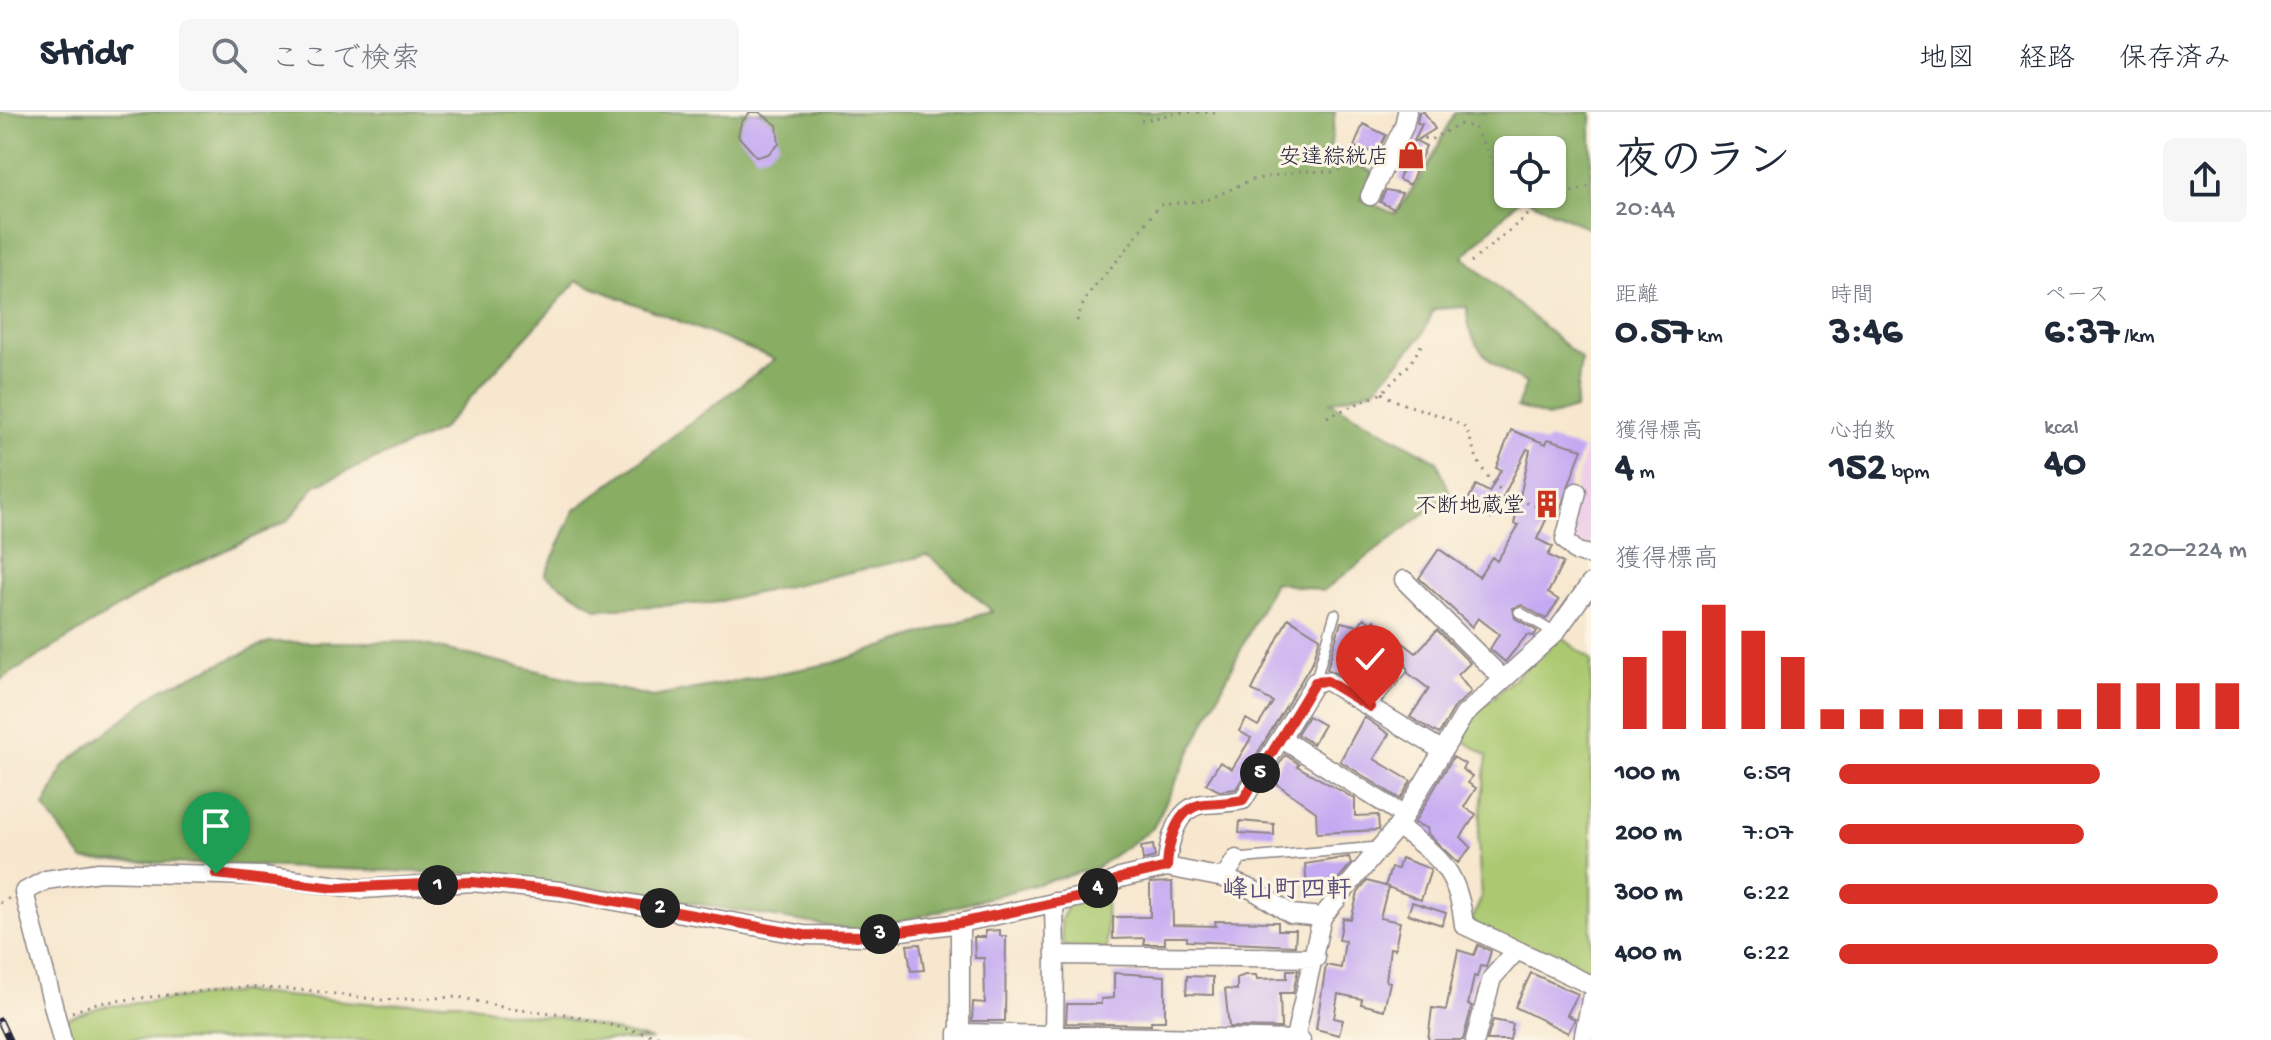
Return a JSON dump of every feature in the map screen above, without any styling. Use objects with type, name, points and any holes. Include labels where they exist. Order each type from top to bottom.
[{"type":"street","points":[[1370,196],[1406,119]]},
{"type":"street","points":[[1577,492],[1565,540],[1577,552],[1591,555]]},
{"type":"street","points":[[1404,580],[1502,678]]},
{"type":"street","points":[[960,923],[960,1037],[1298,1039],[1322,917],[1401,820],[1464,715],[1555,633],[1591,583]]},
{"type":"street","points":[[1167,867],[1168,839],[1182,817],[1200,804],[1222,805],[1243,800],[1315,682],[1327,681],[1443,751]]},
{"type":"street","points":[[1282,739],[1401,820],[1449,868],[1460,894],[1464,925],[1591,985]]},
{"type":"street","points":[[1224,878],[1236,859]]},
{"type":"street","points":[[62,1040],[24,892],[46,880],[99,872],[231,874],[363,889],[472,882],[605,898],[804,935],[864,936],[960,923],[1081,897],[1120,878],[1167,867],[1224,878],[1253,890],[1291,914],[1322,917]]},
{"type":"street","points":[[1054,902],[1054,1036]]},
{"type":"street","points":[[1475,1040],[1492,978],[1517,950]]},
{"type":"street","points":[[1055,955],[1316,958]]},
{"type":"street","points":[[1583,1040],[1591,1000]]},
{"type":"lane","points":[[1519,612],[1555,633]]},
{"type":"lane","points":[[1315,682],[1335,614]]},
{"type":"lane","points":[[1342,690],[1371,651]]},
{"type":"lane","points":[[1370,707],[1402,670]]},
{"type":"lane","points":[[1236,859],[1378,847]]},
{"type":"path","points":[[1141,121],[1181,112],[1216,112]]},
{"type":"path","points":[[1406,119],[1419,138],[1430,140],[1459,124],[1474,127],[1494,164]]},
{"type":"path","points":[[1077,321],[1082,302],[1096,281],[1122,255],[1160,205],[1207,200],[1251,180],[1300,171],[1332,172],[1348,166],[1382,171]]},
{"type":"path","points":[[1566,194],[1591,186]]},
{"type":"path","points":[[1471,262],[1536,208]]},
{"type":"path","points":[[1327,417],[1382,393],[1409,365],[1424,341]]},
{"type":"path","points":[[1382,393],[1394,401],[1454,420],[1467,429],[1476,461],[1492,482],[1512,497],[1535,502],[1569,524]]},
{"type":"path","points":[[58,1017],[97,1003],[241,987],[306,990],[380,1000],[459,997],[510,1009],[564,1014],[673,1040]]},
{"type":"shaded area","points":[[1591,390],[1591,550],[1571,539],[1575,490],[1590,426]]},
{"type":"green space","points":[[0,112],[1335,112],[1330,151],[1374,173],[1361,199],[1395,214],[1428,166],[1455,112],[1591,112],[1591,230],[1545,208],[1566,208],[1566,136],[1494,136],[1494,208],[1511,208],[1463,257],[1581,359],[1575,409],[1548,417],[1517,407],[1526,383],[1502,370],[1484,354],[1471,334],[1467,307],[1434,309],[1422,336],[1374,389],[1330,402],[1437,461],[1450,494],[1323,591],[1274,582],[1153,828],[1096,868],[863,932],[652,896],[475,874],[83,860],[44,807],[64,766],[160,690],[269,642],[412,642],[653,697],[833,663],[992,611],[928,555],[712,603],[597,609],[545,575],[574,511],[775,359],[577,281],[440,431],[316,485],[288,521],[168,577],[0,680]]},
{"type":"green space","points":[[1560,636],[1591,660],[1591,979],[1471,922],[1481,899],[1478,838],[1487,756],[1458,737],[1470,719]]},
{"type":"green space","points":[[1106,894],[1107,949],[1067,947],[1062,942],[1061,919],[1069,905]]},
{"type":"green space","points":[[240,992],[379,1004],[459,1002],[508,1013],[562,1018],[652,1040],[69,1040],[66,1019],[100,1007]]},
{"type":"building","points":[[750,112],[759,112],[777,125],[779,144],[768,154],[757,157],[738,136],[741,123]]},
{"type":"building","name":"安達綜絖店","points":[[1419,112],[1424,112],[1435,129],[1416,141],[1426,146],[1410,185],[1399,180],[1408,146],[1411,147],[1422,124],[1417,123]]},
{"type":"building","points":[[1363,124],[1386,135],[1377,153],[1354,147]]},
{"type":"building","points":[[1386,190],[1402,193],[1394,209],[1380,202]]},
{"type":"building","points":[[1511,430],[1546,444],[1548,439],[1582,449],[1560,509],[1552,507],[1537,539],[1553,547],[1548,555],[1563,563],[1548,593],[1559,600],[1546,619],[1522,605],[1513,608],[1515,618],[1537,631],[1534,636],[1527,635],[1505,662],[1490,649],[1499,634],[1478,618],[1472,627],[1419,578],[1439,549],[1479,577],[1492,557],[1497,561],[1519,525],[1514,524],[1530,450],[1527,449],[1492,519],[1474,510],[1477,505],[1468,500],[1476,485],[1489,492],[1501,470],[1496,468]]},
{"type":"building","points":[[1288,618],[1320,638],[1313,661],[1236,789],[1219,791],[1206,784],[1220,762],[1232,769],[1251,738],[1239,731],[1246,719],[1258,726],[1273,702],[1252,690]]},
{"type":"building","points":[[1364,618],[1371,623],[1374,620],[1416,653],[1437,630],[1470,663],[1458,675],[1471,692],[1454,708],[1439,734],[1410,717],[1429,689],[1408,673],[1406,664],[1397,664],[1378,687],[1362,676],[1377,655],[1375,645],[1366,646],[1343,676],[1327,669],[1341,622],[1358,626]]},
{"type":"building","points":[[1308,716],[1324,725],[1313,744],[1297,734]]},
{"type":"building","points":[[1364,717],[1389,734],[1374,759],[1411,781],[1400,799],[1340,761]]},
{"type":"building","points":[[1285,755],[1299,764],[1297,766],[1355,799],[1355,816],[1378,815],[1379,830],[1317,833],[1316,812],[1270,779]]},
{"type":"building","points":[[1453,757],[1465,764],[1462,769],[1472,776],[1468,783],[1476,788],[1464,807],[1476,814],[1461,837],[1471,847],[1458,863],[1428,834],[1427,828],[1414,823]]},
{"type":"building","points":[[1240,821],[1274,824],[1274,835],[1239,833]]},
{"type":"building","points":[[1153,845],[1155,857],[1143,860],[1141,847]]},
{"type":"building","points":[[1349,857],[1351,864],[1334,884],[1307,889],[1305,864]]},
{"type":"building","points":[[1401,858],[1431,869],[1421,900],[1385,886],[1391,868],[1398,869]]},
{"type":"building","points":[[1367,881],[1388,887],[1380,918],[1400,922],[1395,949],[1390,948],[1386,981],[1390,982],[1384,1010],[1361,1004],[1362,999],[1338,994],[1334,1018],[1343,1020],[1339,1035],[1316,1029],[1326,965],[1341,968],[1345,941],[1339,940],[1343,918],[1351,919],[1358,893]]},
{"type":"building","points":[[1172,882],[1173,925],[1216,926],[1215,921],[1278,922],[1278,930],[1296,930],[1295,946],[1187,941],[1187,937],[1165,937],[1165,944],[1144,944],[1144,938],[1113,939],[1113,917],[1150,917],[1150,883]]},
{"type":"building","points":[[1412,902],[1446,913],[1442,925],[1408,914]]},
{"type":"building","points":[[1000,930],[1000,936],[1006,936],[1005,1021],[972,1021],[973,1002],[985,1003],[984,958],[975,958],[974,937],[985,937],[985,931]]},
{"type":"building","points":[[920,944],[924,970],[911,971],[907,945]]},
{"type":"building","points":[[1478,945],[1491,951],[1486,967],[1480,966],[1477,977],[1474,976],[1468,1005],[1472,1006],[1463,1040],[1428,1040],[1432,1008],[1446,1010],[1458,950],[1474,955]]},
{"type":"building","points":[[1287,970],[1298,970],[1293,993],[1280,993],[1281,1028],[1229,1027],[1225,989],[1237,990],[1237,978],[1245,975],[1256,975],[1257,979],[1287,978]]},
{"type":"building","points":[[1114,973],[1165,976],[1165,1021],[1151,1021],[1151,1025],[1066,1023],[1067,1004],[1101,1004],[1101,999],[1114,998]]},
{"type":"building","points":[[1531,973],[1578,994],[1567,1015],[1575,1019],[1568,1033],[1515,1007]]},
{"type":"building","points":[[1187,976],[1213,977],[1213,995],[1186,994]]},
{"type":"building","points":[[1493,1020],[1513,1024],[1510,1040],[1487,1040]]},
{"type":"railway","points":[[0,1021],[9,1040]]},
{"type":"place","name":"安達綜絖店","points":[[1411,155]]},
{"type":"place","name":"不断地蔵堂","points":[[1547,504]]},
{"type":"district","name":"峰山町四軒","points":[[1287,888]]},
{"type":"route","points":[[216,874],[262,876],[335,888],[472,882],[560,891],[804,935],[864,936],[960,923],[1081,897],[1120,878],[1167,867],[1168,839],[1182,817],[1200,804],[1222,805],[1243,800],[1315,682],[1327,681],[1370,707]]}]
